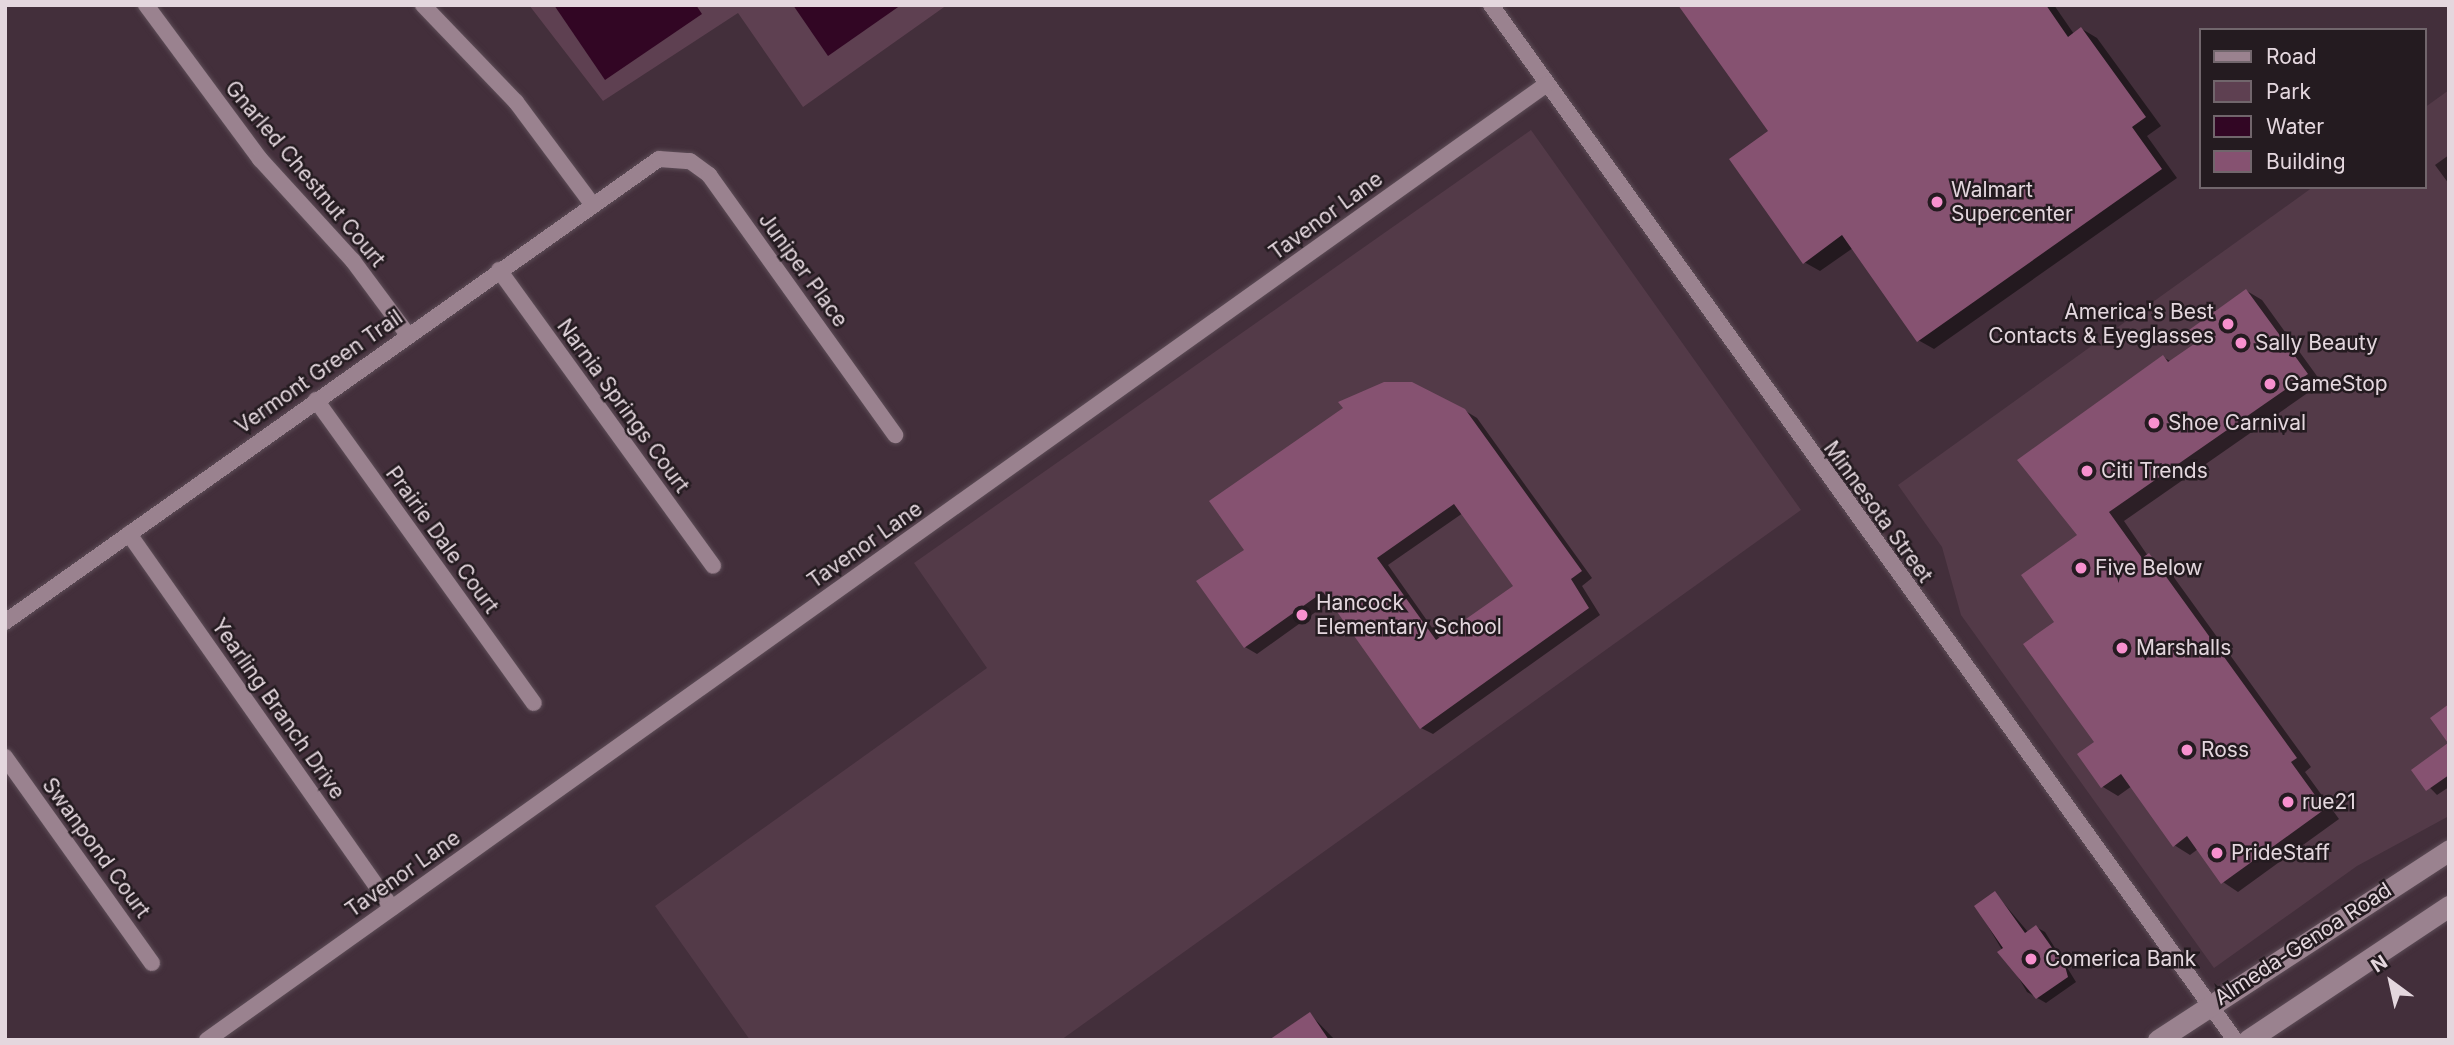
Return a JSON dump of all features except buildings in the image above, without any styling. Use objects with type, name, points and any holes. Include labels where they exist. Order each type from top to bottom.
[{"type":"main road","name":"Almeda-Genoa Road","points":[[2158,1040],[2209,1004],[2449,850]]},
{"type":"main road","points":[[2248,1040],[2449,906]]},
{"type":"street","name":"Gnarled Chestnut Court","points":[[146,5],[260,159],[353,261],[408,335]]},
{"type":"street","points":[[423,5],[516,102],[592,204]]},
{"type":"street","name":"Minnesota Street","points":[[1491,5],[2235,1040]]},
{"type":"street","name":"Tavenor Lane","points":[[206,1040],[1547,84]]},
{"type":"street","name":"Vermont Green Trail","points":[[5,622],[659,159]]},
{"type":"street","name":"Juniper Place","points":[[659,159],[690,161],[709,175],[895,435]]},
{"type":"street","name":"Narnia Springs Court","points":[[499,270],[713,566]]},
{"type":"street","name":"Prairie Dale Court","points":[[316,400],[534,703]]},
{"type":"street","name":"Yearling Branch Drive","points":[[129,534],[392,908]]},
{"type":"street","name":"Swanpond Court","points":[[5,757],[152,963]]},
{"type":"shaded area","points":[[2449,90],[2449,816],[2357,866],[2214,968],[1961,615],[1942,547],[1898,485],[2310,189],[2426,189],[2426,107]]},
{"type":"shaded area","name":"Hancock Elementary School","points":[[1531,130],[1801,510],[1061,1040],[750,1040],[655,906],[987,668],[914,563]]},
{"type":"green space","points":[[529,5],[947,5],[803,107],[738,13],[603,101]]},
{"type":"water","points":[[554,5],[696,5],[702,14],[605,80]]},
{"type":"water","points":[[793,5],[901,5],[828,56]]},
{"type":"place","name":"Walmart Supercenter","points":[[1937,202]]},
{"type":"place","name":"America's Best Contacts & Eyeglasses","points":[[2228,324]]},
{"type":"place","name":"Sally Beauty","points":[[2241,343]]},
{"type":"place","name":"GameStop","points":[[2270,384]]},
{"type":"place","name":"Shoe Carnival","points":[[2154,423]]},
{"type":"place","name":"Citi Trends","points":[[2087,471]]},
{"type":"place","name":"Five Below","points":[[2081,568]]},
{"type":"place","name":"Hancock Elementary School","points":[[1302,615]]},
{"type":"place","name":"Marshalls","points":[[2122,648]]},
{"type":"place","name":"Ross","points":[[2187,750]]},
{"type":"place","name":"rue21","points":[[2288,802]]},
{"type":"place","name":"PrideStaff","points":[[2217,853]]},
{"type":"place","name":"Comerica Bank","points":[[2031,959]]}]
